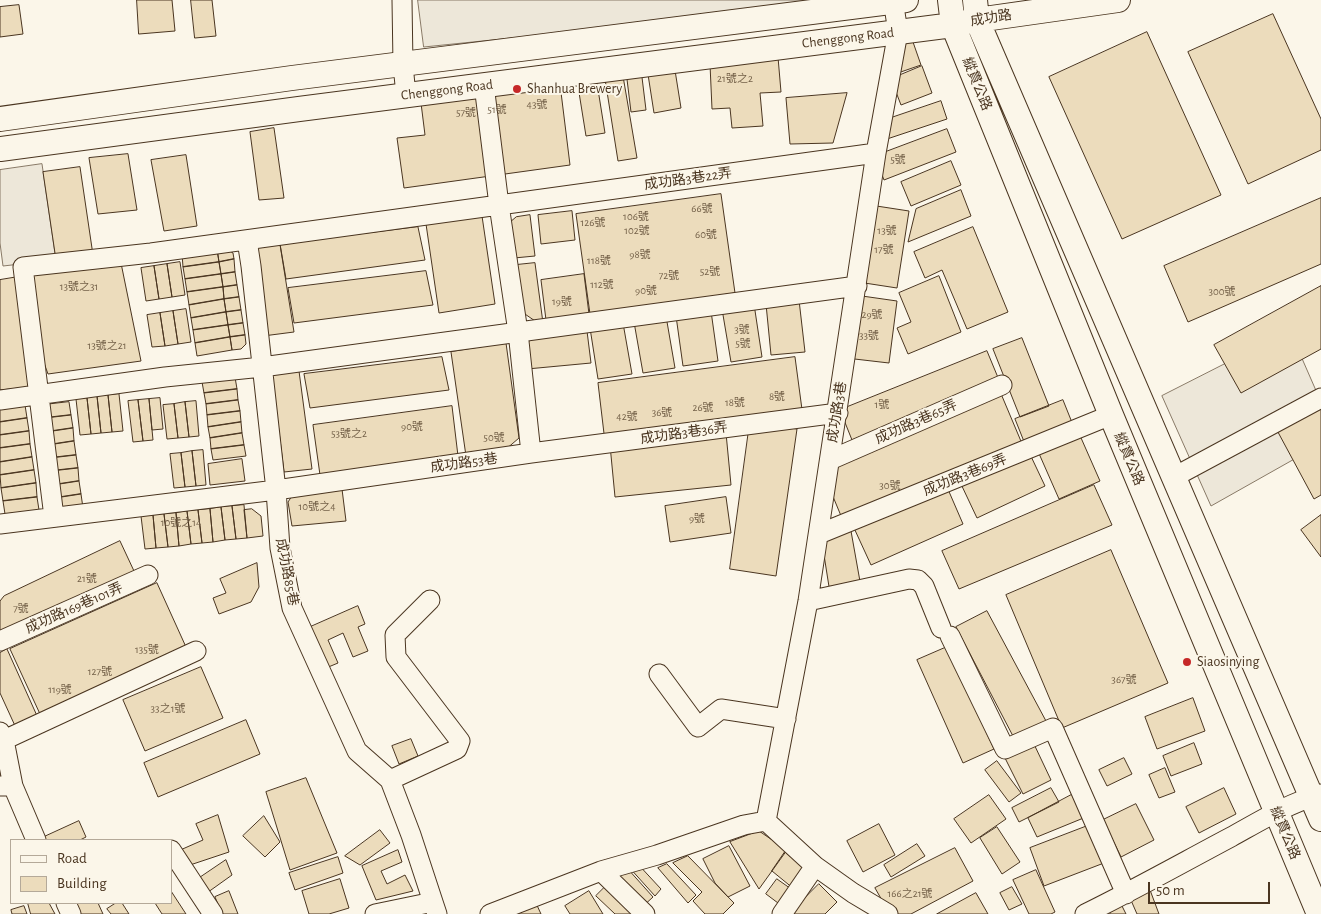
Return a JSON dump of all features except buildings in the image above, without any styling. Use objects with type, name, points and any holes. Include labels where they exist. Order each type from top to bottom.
[{"type":"main road","name":"縱貫公路","points":[[950,0],[953,25],[1111,415],[1319,914]]},
{"type":"main road","name":"成功路","points":[[953,25],[976,10],[1118,0]]},
{"type":"main road","points":[[0,119],[292,78],[897,1]]},
{"type":"main road","name":"縱貫公路","points":[[976,10],[1174,477],[1316,795],[1321,818]]},
{"type":"main road","name":"Chenggong Road","points":[[0,149],[953,25]]},
{"type":"street","points":[[402,0],[403,65],[406,95]]},
{"type":"street","name":"成功路3巷","points":[[766,821],[819,534],[876,153],[898,32],[897,1]]},
{"type":"street","points":[[484,85],[499,205],[518,332],[531,453]]},
{"type":"street","name":"成功路3巷22弄","points":[[499,205],[876,153]]},
{"type":"street","points":[[54,517],[23,267],[151,253],[499,205]]},
{"type":"street","name":"成功路85巷","points":[[247,240],[276,490],[280,548],[292,608],[357,751],[390,780]]},
{"type":"street","points":[[0,400],[166,377],[262,367],[856,286]]},
{"type":"street","name":"成功路3巷65弄","points":[[830,460],[1002,385]]},
{"type":"street","points":[[1174,477],[1321,398]]},
{"type":"street","name":"成功路3巷36弄","points":[[531,453],[838,412]]},
{"type":"street","name":"成功路3巷69弄","points":[[819,534],[1111,415]]},
{"type":"street","name":"成功路53巷","points":[[0,524],[276,490],[531,453]]},
{"type":"street","name":"成功路169巷101弄","points":[[0,641],[148,575]]},
{"type":"street","points":[[808,601],[909,579],[918,580],[924,586],[1005,749],[1053,728],[1126,894]]},
{"type":"street","points":[[375,914],[435,908],[411,835],[390,780],[458,749],[460,741],[396,657],[395,634],[430,600]]},
{"type":"street","points":[[35,839],[6,786],[2,736],[196,651]]},
{"type":"street","points":[[659,674],[698,727],[721,709],[786,719]]},
{"type":"street","points":[[1084,914],[1126,894],[1276,812],[1316,795]]},
{"type":"street","points":[[490,914],[601,871],[657,855],[744,825],[766,821],[815,866],[853,893],[888,914]]},
{"type":"street","points":[[172,852],[213,914]]},
{"type":"street","points":[[782,914],[815,866]]},
{"type":"street","points":[[601,871],[645,914]]},
{"type":"shaded area","points":[[418,0],[881,0],[424,47]]},
{"type":"shaded area","points":[[42,164],[56,260],[3,266],[0,243],[0,170]]},
{"type":"shaded area","points":[[1290,331],[1321,402],[1321,444],[1211,506],[1162,396]]},
{"type":"place","name":"Shanhua Brewery","points":[[517,89]]},
{"type":"place","name":"Siaosinying","points":[[1187,662]]}]
